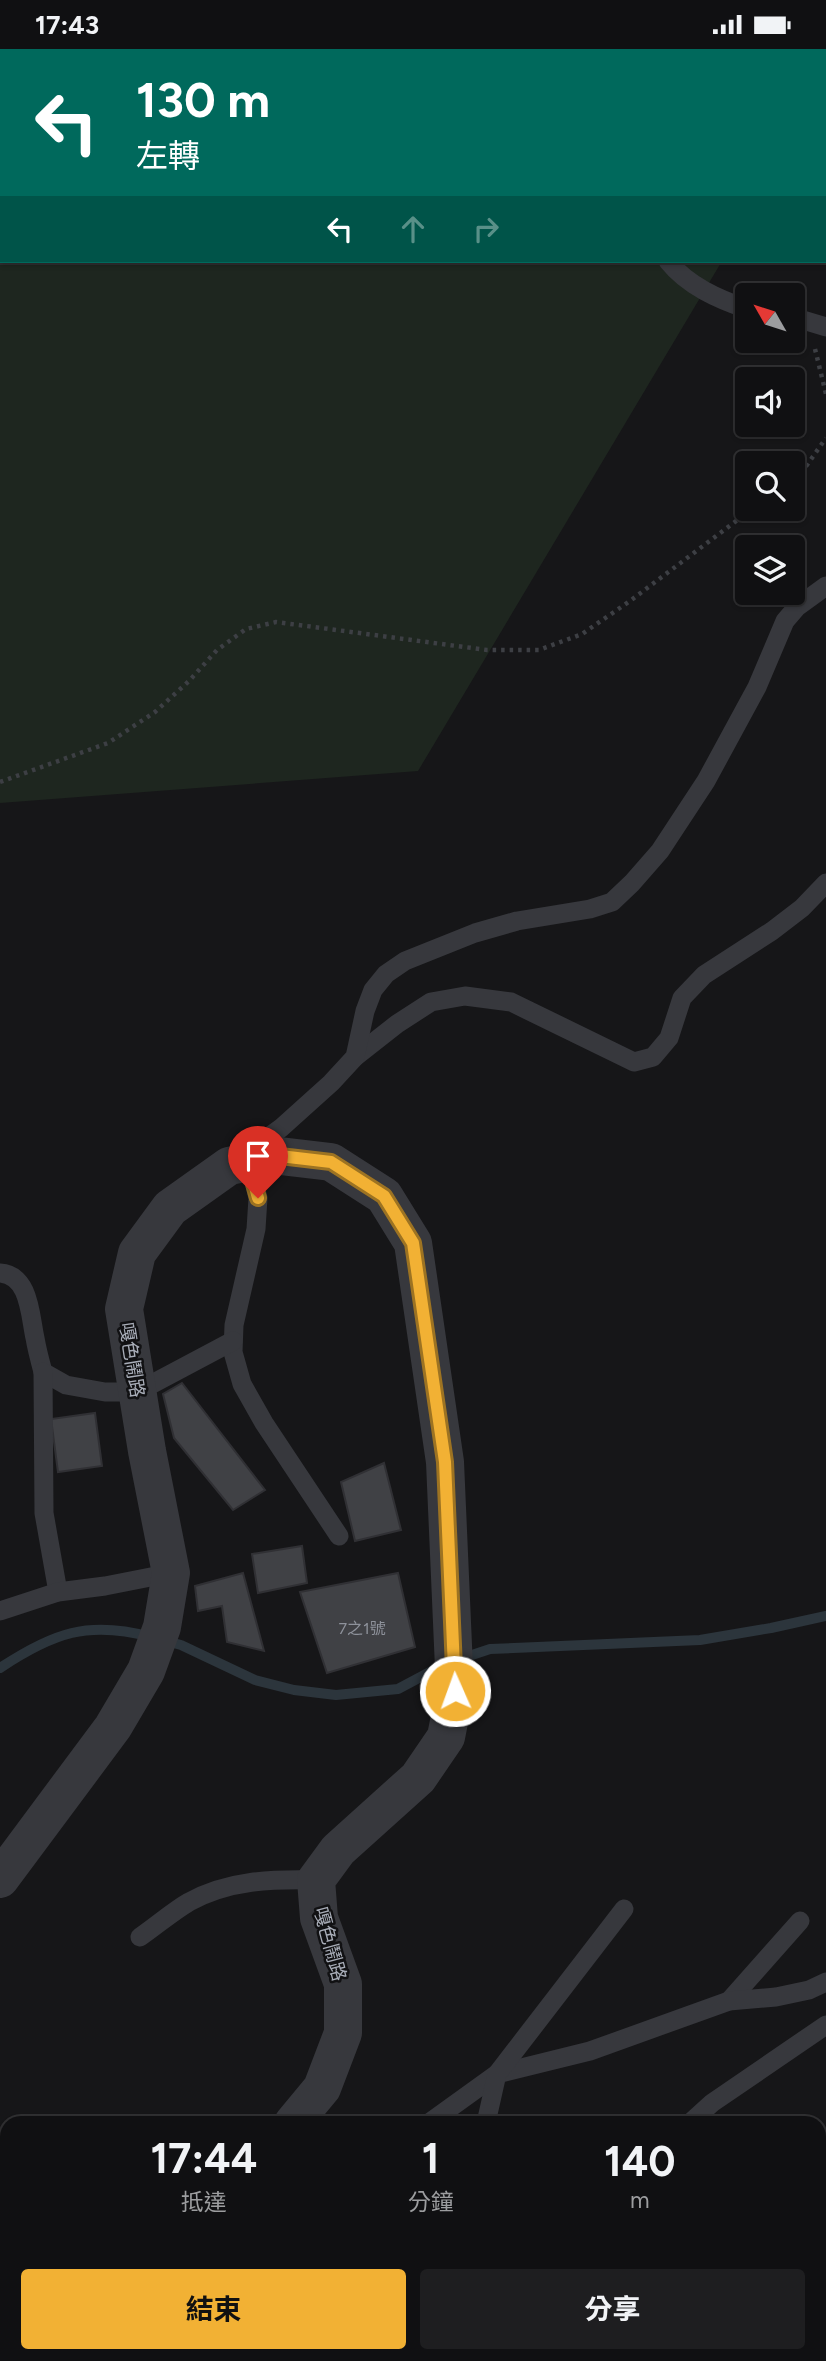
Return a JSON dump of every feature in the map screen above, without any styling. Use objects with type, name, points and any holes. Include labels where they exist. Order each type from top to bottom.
[{"type":"street","name":"嘎色鬧路","points":[[0,1879],[113,1727],[146,1671],[162,1627],[171,1573],[136,1392],[124,1309],[137,1253],[170,1208],[239,1164],[280,1156],[331,1162],[384,1196],[413,1243],[445,1462],[455,1691],[446,1737],[418,1778],[338,1850],[316,1880],[319,1918],[343,1984],[342,2033],[322,2088],[299,2116]]},
{"type":"lane","points":[[670,263],[690,283],[735,305]]},
{"type":"lane","points":[[805,321],[823,326]]},
{"type":"lane","points":[[355,1058],[365,1011],[373,990],[386,974],[405,961],[475,933],[612,902],[632,883],[660,851],[711,772],[757,687],[785,621],[797,607],[826,586]]},
{"type":"lane","points":[[339,1536],[264,1423],[242,1384],[233,1352],[234,1325],[256,1229],[258,1198],[239,1164],[331,1083],[355,1058],[397,1024],[431,1002],[465,996],[511,1002],[634,1062],[653,1057],[669,1038],[682,998],[704,975],[772,932],[802,908],[826,883]]},
{"type":"lane","points":[[0,1273],[6,1273],[23,1287],[43,1372],[44,1513],[58,1592]]},
{"type":"lane","points":[[43,1372],[66,1385],[105,1392],[136,1392],[233,1341]]},
{"type":"lane","points":[[0,1611],[58,1592],[171,1573]]},
{"type":"lane","points":[[140,1937],[190,1902],[231,1885],[274,1879],[316,1880]]},
{"type":"lane","points":[[439,2116],[497,2074],[624,1909]]},
{"type":"lane","points":[[729,2001],[800,1921]]},
{"type":"lane","points":[[497,2074],[590,2051],[729,2001],[776,1997],[809,1990],[826,1982]]},
{"type":"lane","points":[[698,2116],[712,2103],[826,2025]]},
{"type":"lane","points":[[488,2116],[497,2074]]},
{"type":"path","points":[[823,326],[815,350],[826,394]]},
{"type":"path","points":[[805,467],[826,437]]},
{"type":"path","points":[[0,782],[108,743],[155,712],[189,681],[217,650],[246,629],[276,622],[487,650],[539,650],[582,633],[630,601],[736,521]]},
{"type":"shaded area","points":[[0,263],[721,263],[418,771],[0,803]]},
{"type":"building","points":[[182,1383],[265,1490],[233,1510],[174,1438],[163,1394]]},
{"type":"building","points":[[95,1413],[102,1466],[58,1472],[51,1419]]},
{"type":"building","points":[[384,1463],[401,1530],[355,1541],[341,1482]]},
{"type":"building","points":[[302,1546],[307,1583],[258,1593],[252,1554]]},
{"type":"building","points":[[243,1573],[264,1651],[227,1642],[222,1606],[198,1611],[195,1586]]},
{"type":"building","points":[[398,1573],[415,1647],[327,1673],[300,1592]]},
{"type":"waterway","points":[[463,1658],[490,1649],[700,1640],[826,1616]]},
{"type":"waterway","points":[[0,1668],[37,1646],[72,1633],[108,1630],[151,1637]]},
{"type":"waterway","points":[[166,1641],[181,1645],[255,1680],[294,1690],[336,1695],[398,1689],[445,1664]]},
{"type":"route","points":[[258,1198],[248,1162],[280,1156],[331,1162],[384,1196],[413,1243],[445,1462],[455,1691]]}]
